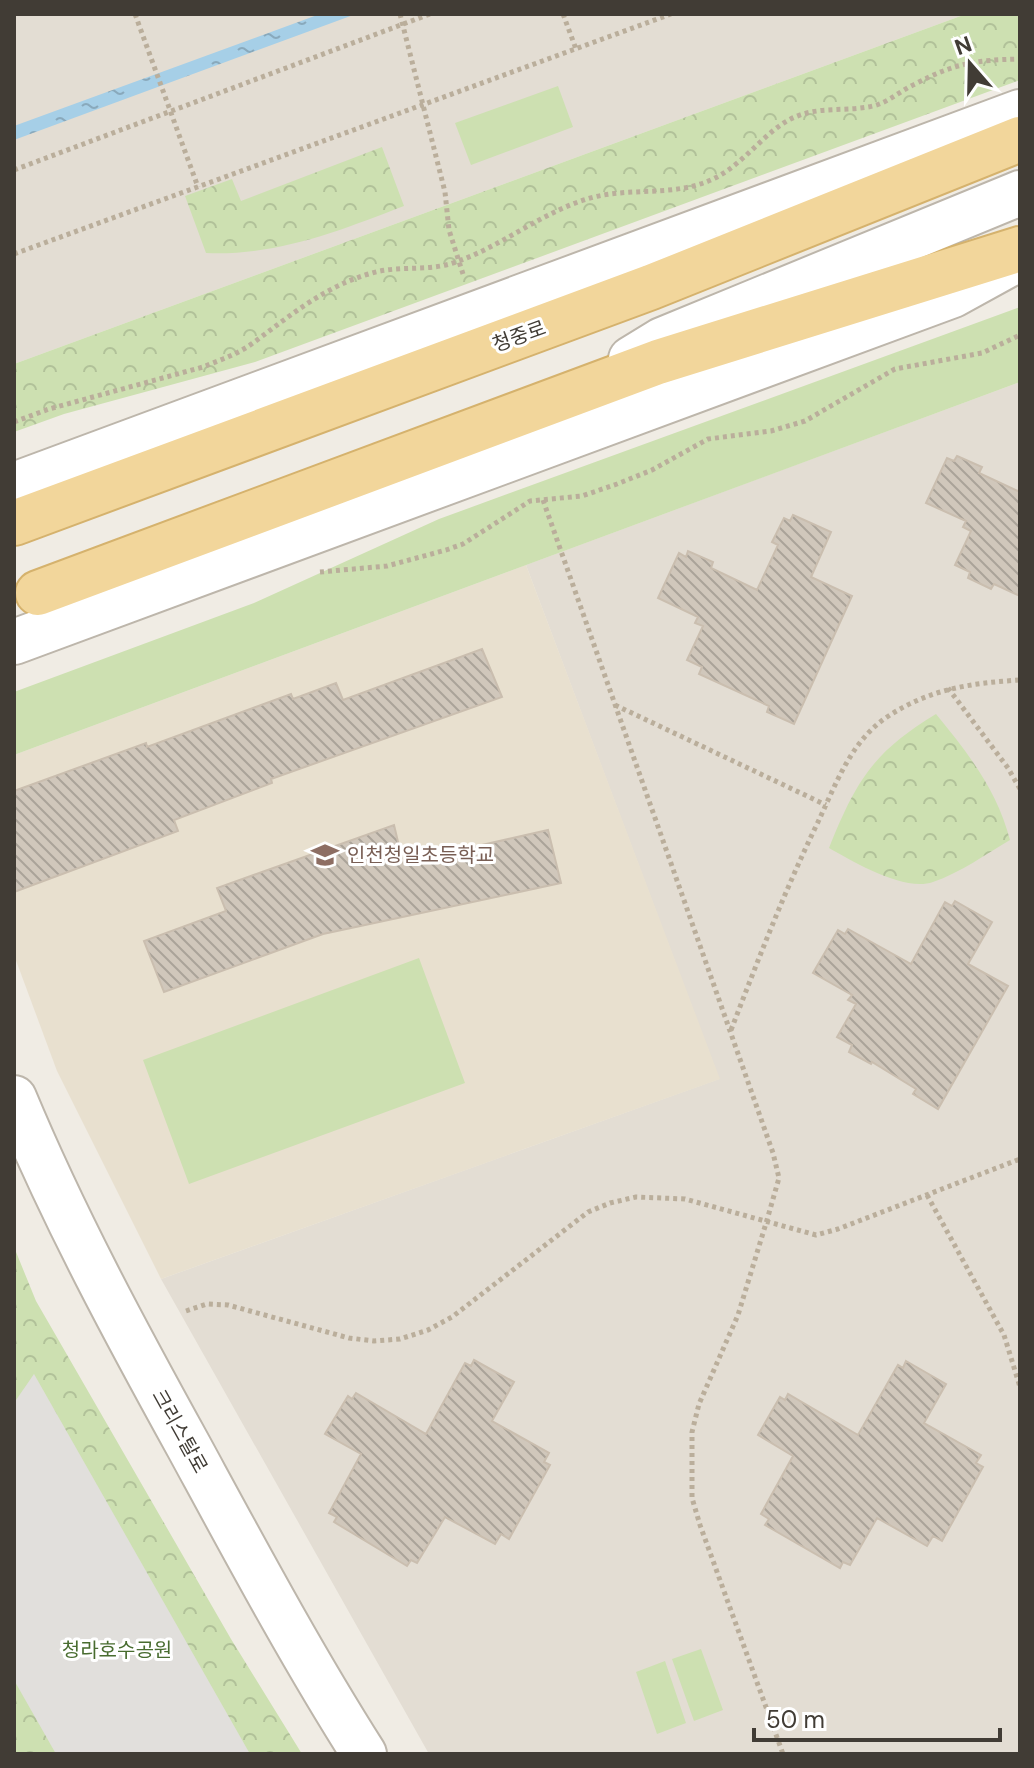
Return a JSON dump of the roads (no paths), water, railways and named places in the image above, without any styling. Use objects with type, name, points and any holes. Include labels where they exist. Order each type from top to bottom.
[{"type":"main road","name":"청중로","points":[[14,523],[583,313],[1020,139]]},
{"type":"main road","points":[[38,593],[658,362],[1020,249]]},
{"type":"street","points":[[14,485],[1020,112]]},
{"type":"street","points":[[574,393],[662,340],[1020,193]]},
{"type":"street","points":[[583,313],[668,301],[968,213]]},
{"type":"street","points":[[14,642],[953,295],[1020,258]]},
{"type":"street","name":"크리스탈로","points":[[14,1098],[73,1229],[159,1393],[284,1619],[364,1754]]},
{"type":"water","points":[[320,14],[356,14],[14,140],[14,126]]},
{"type":"place","name":"인천청일초등학교","points":[[325,855]]},
{"type":"park label","name":"청라호수공원","points":[[117,1650]]}]
